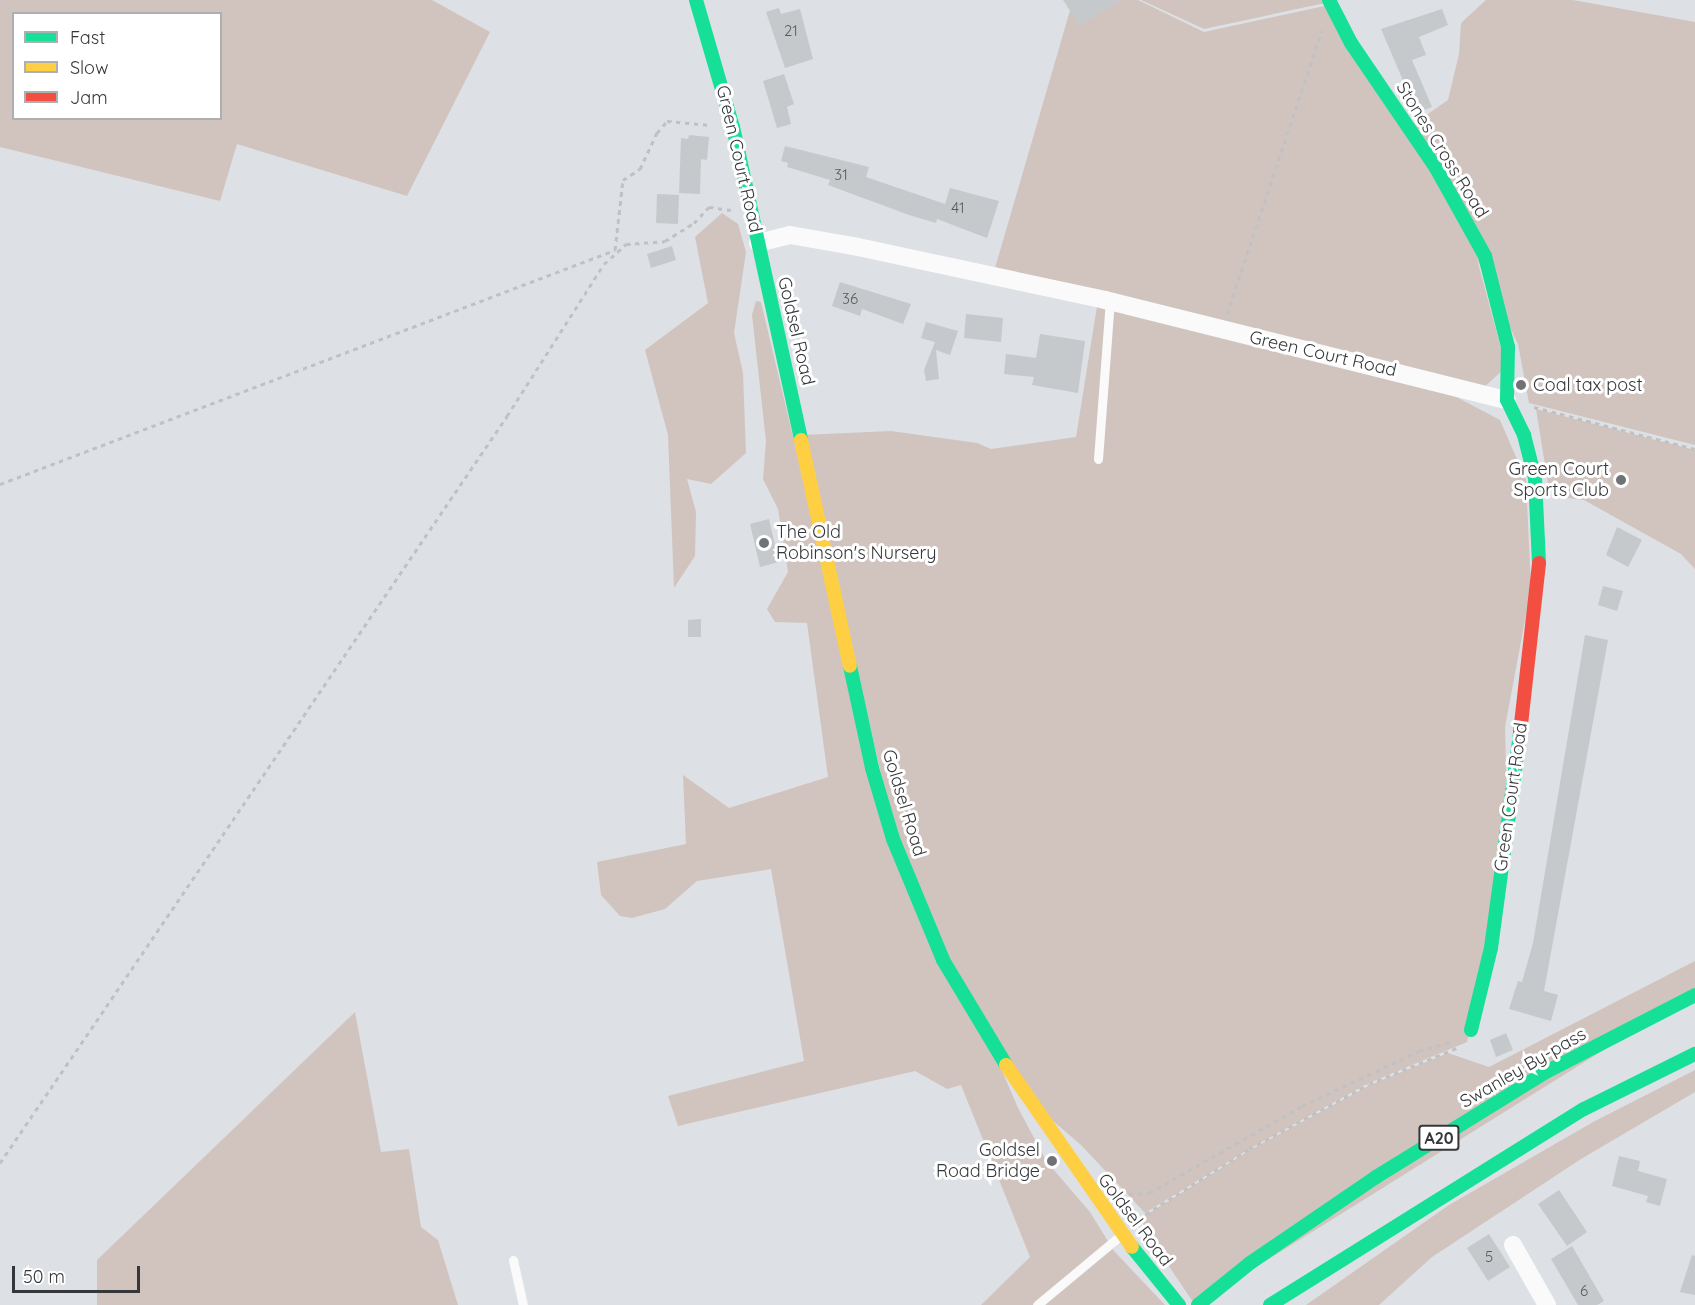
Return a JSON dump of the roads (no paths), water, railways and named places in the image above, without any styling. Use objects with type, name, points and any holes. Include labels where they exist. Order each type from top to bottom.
[{"type":"main road","name":"Green Court Road","points":[[696,0],[733,127],[758,243]]},
{"type":"main road","name":"Stones Cross Road","points":[[1330,2],[1351,43],[1436,168],[1485,256],[1508,347],[1506,400]]},
{"type":"main road","name":"Goldsel Road","points":[[758,243],[872,768],[893,839],[943,960],[1029,1103],[1122,1232],[1179,1305]]},
{"type":"main road","name":"Green Court Road","points":[[1469,1037],[1491,948],[1537,603],[1540,527],[1535,478],[1524,435],[1506,400]]},
{"type":"main road","name":"Swanley By-pass","points":[[1198,1305],[1250,1263],[1376,1176],[1546,1072],[1695,995]]},
{"type":"main road","points":[[1270,1305],[1584,1109],[1695,1054]]},
{"type":"street","name":"Green Court Road","points":[[758,243],[790,235],[801,236],[1110,301],[1506,400]]},
{"type":"street","points":[[1513,1245],[1547,1305]]},
{"type":"lane","points":[[1098,459],[1110,301]]},
{"type":"lane","points":[[1037,1305],[1122,1232]]},
{"type":"lane","points":[[513,1260],[523,1305]]},
{"type":"place","name":"Coal tax post","points":[[1521,385]]},
{"type":"place","name":"Green Court Sports Club","points":[[1621,480]]},
{"type":"place","name":"The Old Robinson's Nursery","points":[[764,543]]},
{"type":"place","name":"Goldsel Road Bridge","points":[[1052,1161]]}]
